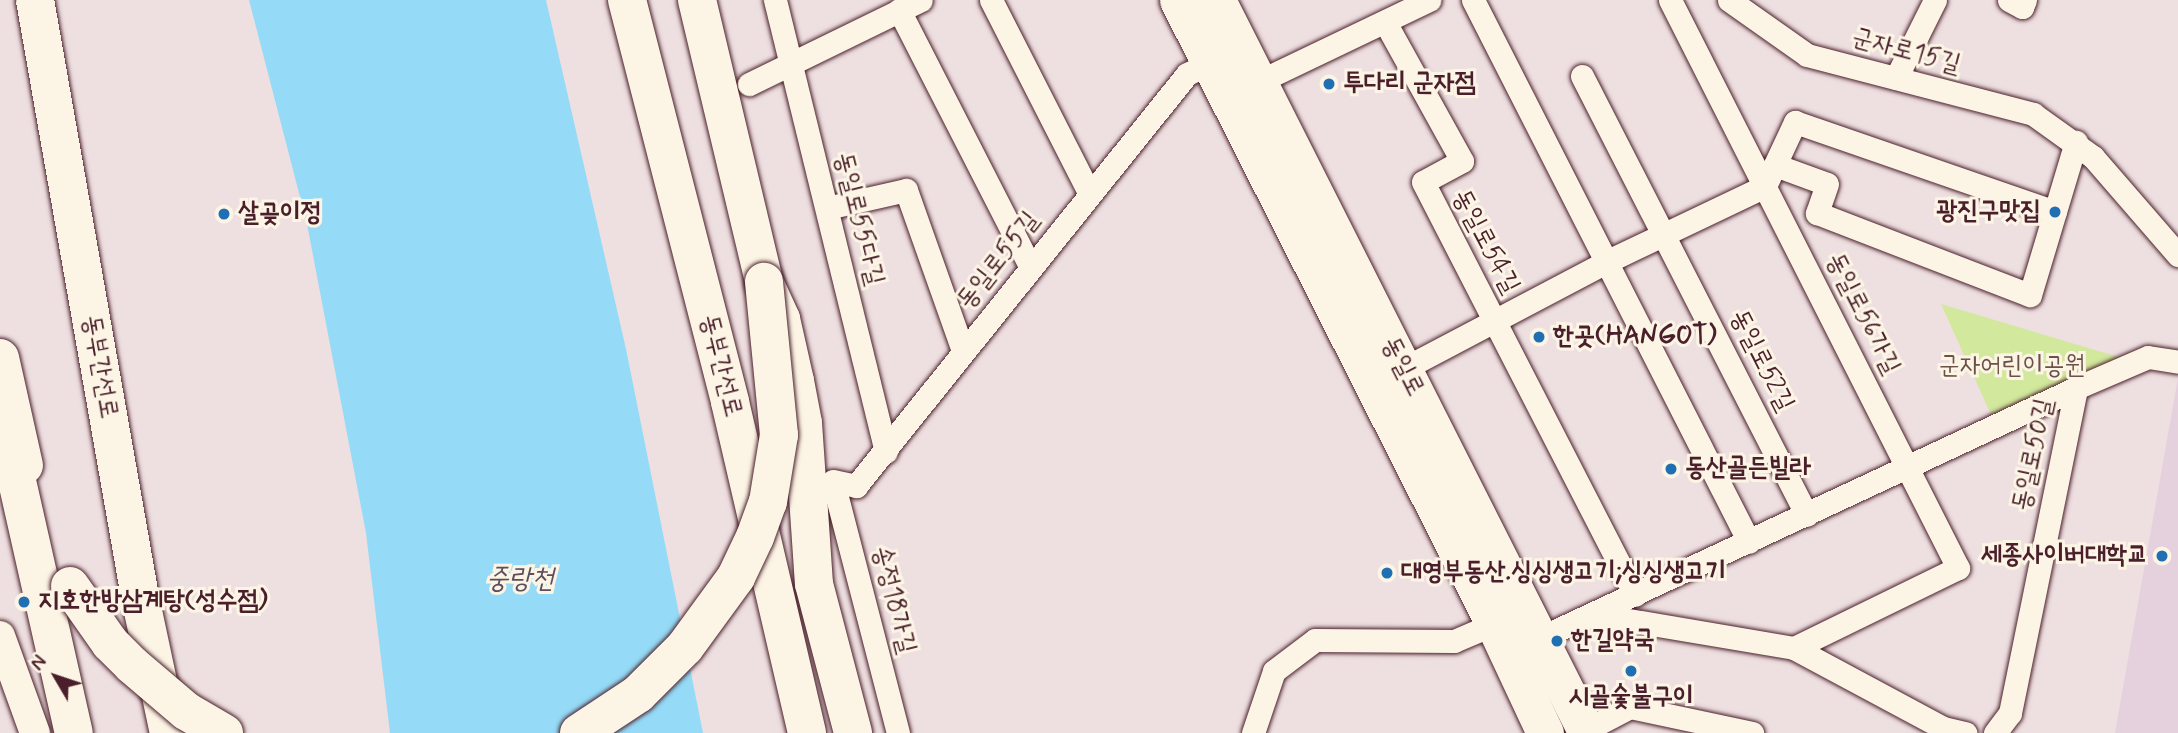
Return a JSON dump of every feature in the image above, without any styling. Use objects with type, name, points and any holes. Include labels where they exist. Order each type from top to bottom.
[{"type":"highway","name":"동부간선로","points":[[35,0],[140,597],[169,733]]},
{"type":"highway","name":"동부간선로","points":[[627,0],[726,388],[807,733]]},
{"type":"highway","points":[[579,733],[638,694],[685,647],[736,577],[768,502],[779,435],[764,282],[697,0]]},
{"type":"highway","points":[[764,282],[781,319],[803,423],[814,584],[853,733]]},
{"type":"highway","points":[[0,358],[16,440],[56,558],[71,586],[110,643],[132,665],[186,711],[224,733]]},
{"type":"highway","points":[[16,440],[17,481],[74,733]]},
{"type":"main road","name":"동일로","points":[[1178,0],[1494,624],[1545,733]]},
{"type":"main road","name":"동일로","points":[[1217,0],[1542,637],[1587,732]]},
{"type":"street","name":"동일로55다길","points":[[775,0],[886,452]]},
{"type":"street","points":[[749,84],[791,64],[887,9],[921,0]]},
{"type":"street","points":[[991,0],[1089,192]]},
{"type":"street","points":[[1258,82],[1390,13],[1429,0]]},
{"type":"street","points":[[1473,0],[1749,542]]},
{"type":"street","name":"동일로56가길","points":[[1670,0],[1770,175],[1910,467]]},
{"type":"street","name":"군자로15길","points":[[1729,0],[1807,55],[2033,114],[2076,142],[2178,255]]},
{"type":"street","points":[[1896,78],[1935,0]]},
{"type":"street","points":[[2009,0],[2022,7],[2025,0]]},
{"type":"street","points":[[887,9],[1030,266]]},
{"type":"street","name":"동일로54길","points":[[1390,13],[1462,161],[1423,182],[1496,322]]},
{"type":"street","name":"동일로55길","points":[[833,481],[856,486],[886,452],[1089,192],[1187,74],[1210,62]]},
{"type":"street","points":[[1582,76],[1664,233]]},
{"type":"street","points":[[1770,175],[1795,122],[2055,212],[2076,142]]},
{"type":"street","name":"동일로54길","points":[[1403,369],[1770,175]]},
{"type":"street","name":"동일로56가길","points":[[1770,175],[1827,184],[1818,214],[2030,295],[2055,212]]},
{"type":"street","points":[[827,208],[906,190],[963,351]]},
{"type":"street","name":"동일로52길","points":[[1664,233],[1807,515]]},
{"type":"street","points":[[1496,322],[1635,595]]},
{"type":"street","points":[[1253,733],[1274,671],[1315,640],[1454,641],[1494,624],[1542,637],[2076,388],[2148,357],[2178,362]]},
{"type":"street","name":"동일로50길","points":[[1995,733],[2005,725],[2010,713],[2076,388]]},
{"type":"street","points":[[1794,648],[1958,568],[1910,467]]},
{"type":"street","name":"송정18가길","points":[[833,481],[898,733]]},
{"type":"street","points":[[1593,614],[1794,648],[1943,728],[1965,733]]},
{"type":"street","points":[[0,636],[35,733]]},
{"type":"street","points":[[1587,732],[1630,707],[1752,733]]},
{"type":"shaded area","name":"세종사이버대학교","points":[[2178,378],[2178,733],[2115,733]]},
{"type":"green space","name":"군자어린이공원","points":[[1941,304],[2125,359],[1993,419]]},
{"type":"water","name":"중랑천","points":[[249,0],[546,0],[626,349],[703,733],[390,733],[366,533],[307,224]]},
{"type":"place","name":"투다리 군자점","points":[[1329,84]]},
{"type":"place","name":"광진구맛집","points":[[2055,212]]},
{"type":"place","name":"살곶이정","points":[[224,214]]},
{"type":"place","name":"한곳(HANGOT)","points":[[1539,337]]},
{"type":"place","name":"동산골든빌라","points":[[1671,469]]},
{"type":"place","name":"세종사이버대학교","points":[[2162,556]]},
{"type":"place","name":"대영부동산.싱싱생고기;싱싱생고기","points":[[1387,573]]},
{"type":"place","name":"지호한방삼계탕(성수점)","points":[[24,602]]},
{"type":"place","name":"한길약국","points":[[1557,641]]},
{"type":"place","name":"시골숯불구이","points":[[1631,671]]}]
